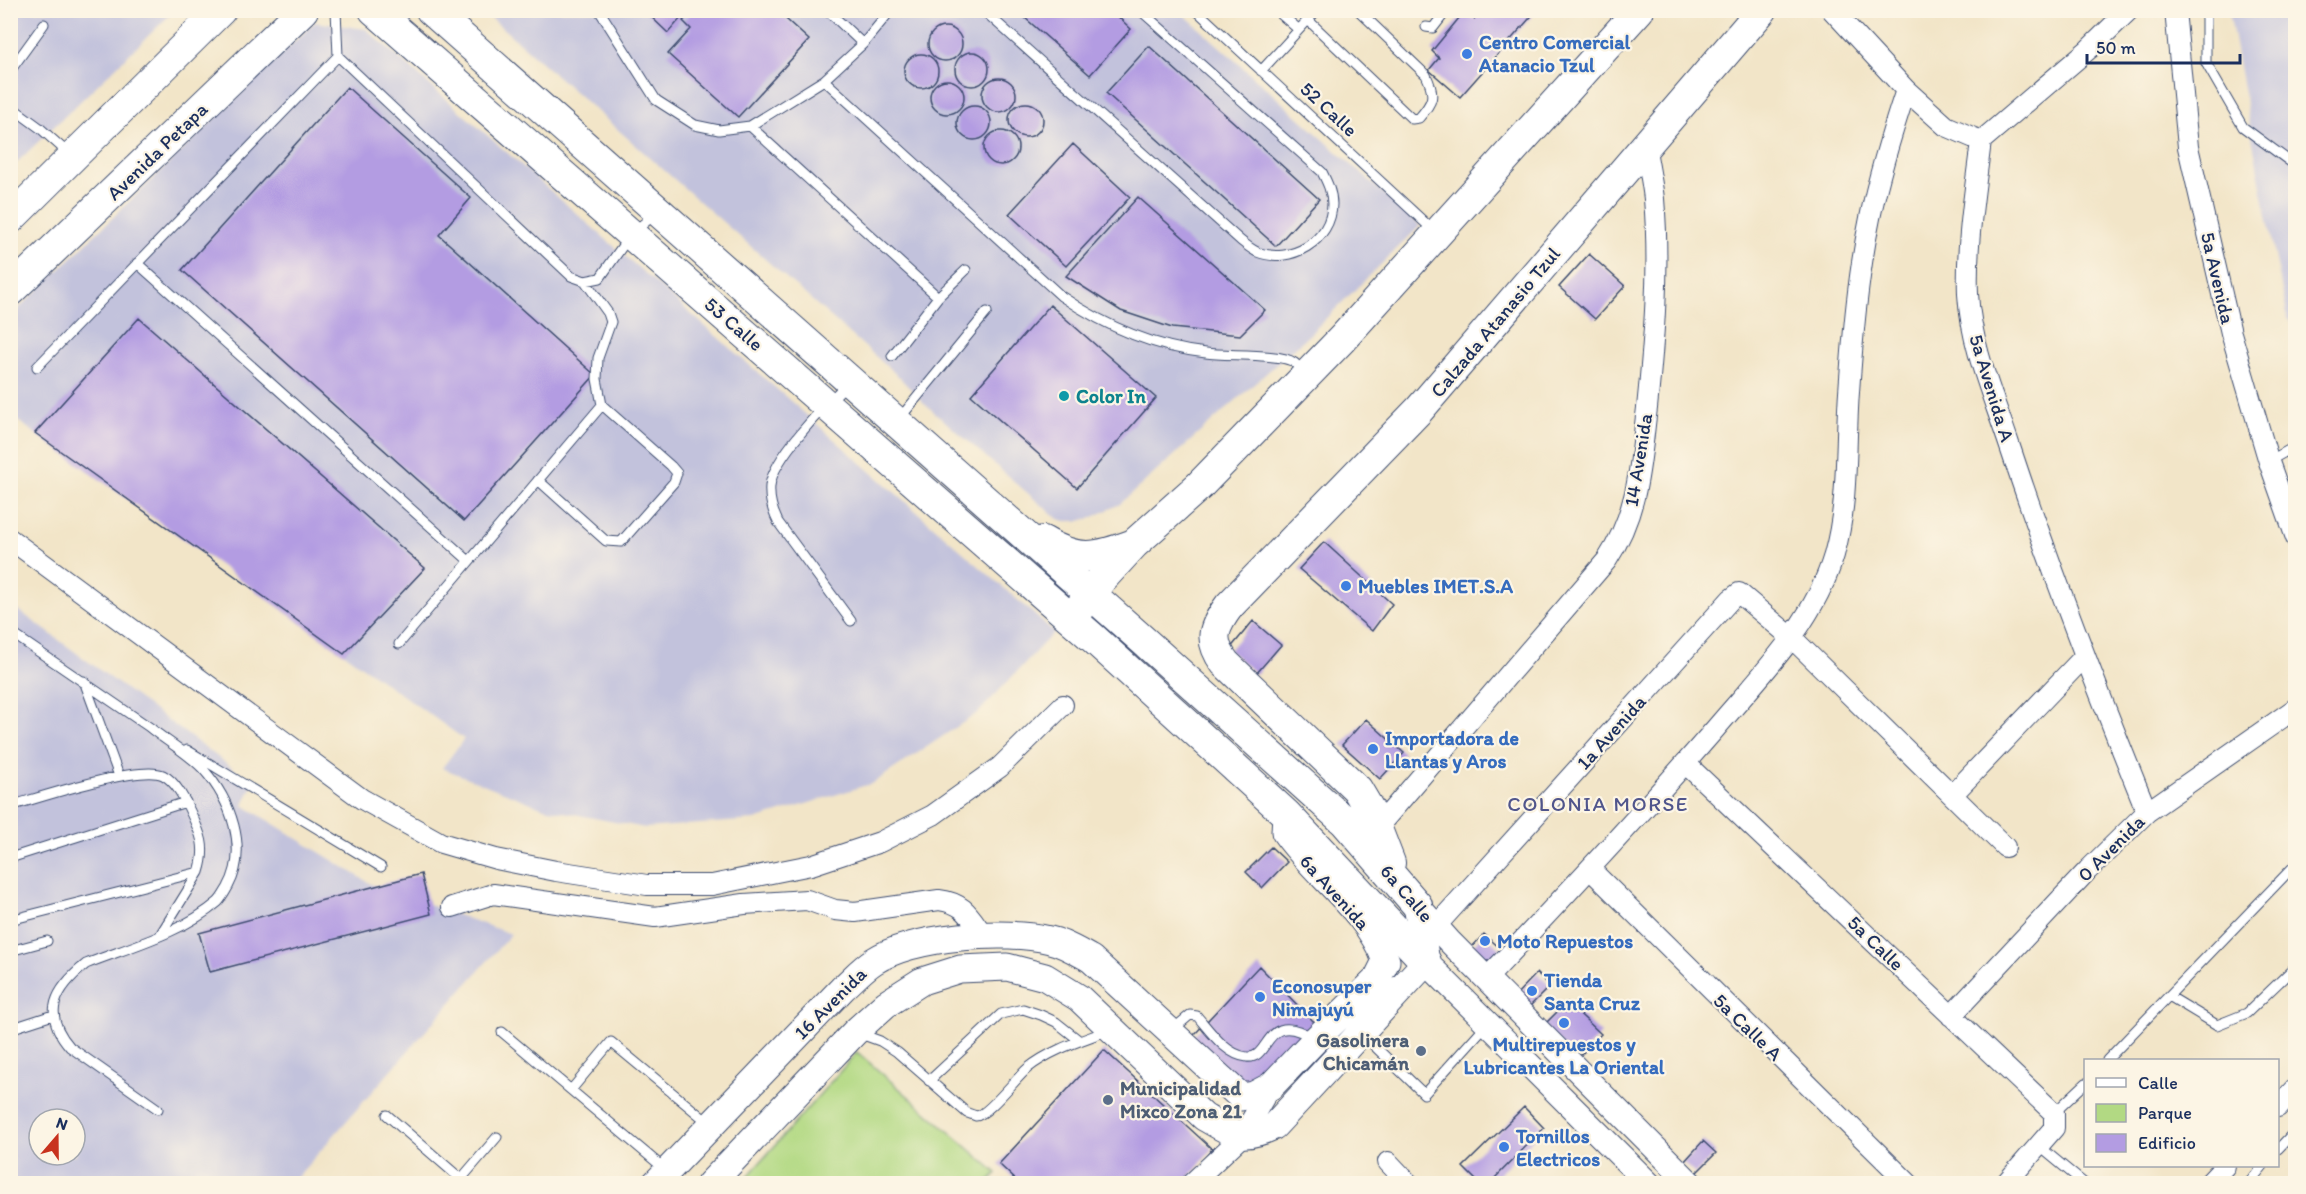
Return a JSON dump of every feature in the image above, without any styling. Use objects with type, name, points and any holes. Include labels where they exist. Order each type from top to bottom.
[{"type":"main road","points":[[10,219],[221,10]]},
{"type":"main road","name":"Avenida Petapa","points":[[10,291],[303,10]]},
{"type":"main road","name":"53 Calle","points":[[374,10],[1084,629]]},
{"type":"main road","name":"53 Calle","points":[[431,10],[1113,614]]},
{"type":"main road","points":[[1084,629],[1089,593],[1134,544],[1199,486],[1305,377],[1639,10]]},
{"type":"main road","name":"Calzada Atanasio Tzul","points":[[1376,829],[1366,801],[1357,789],[1225,663],[1216,650],[1214,638],[1217,623],[1229,606],[1419,410],[1762,10]]},
{"type":"main road","points":[[1001,514],[1054,548],[1081,558],[1109,553],[1134,544]]},
{"type":"main road","name":"6a Calle","points":[[1113,614],[1344,822],[1418,905]]},
{"type":"main road","name":"6a Calle","points":[[1084,629],[1286,814],[1426,962]]},
{"type":"main road","name":"6a Avenida","points":[[1263,1090],[1377,979],[1386,961],[1381,946],[1358,914],[1299,852],[1284,831],[1286,814]]},
{"type":"main road","points":[[1242,1136],[1256,1134],[1274,1126],[1362,1034],[1426,962],[1418,905],[1376,829]]},
{"type":"main road","name":"16 Avenida","points":[[662,1178],[843,988],[874,961],[905,947],[956,938],[1016,935],[1051,940],[1074,950],[1091,959],[1241,1097],[1263,1090]]},
{"type":"main road","name":"16 Avenida","points":[[710,1184],[855,1032],[886,1004],[922,981],[960,969],[1007,967],[1046,977],[1079,998],[1204,1117],[1242,1136]]},
{"type":"street","points":[[1832,10],[1906,90],[1946,126],[1981,141],[2089,49],[2128,10]]},
{"type":"street","name":"5a Avenida","points":[[2175,10],[2188,147],[2231,333],[2269,462],[2288,494],[2295,538]]},
{"type":"street","points":[[1487,978],[1590,869],[1685,763],[1791,637],[1821,590],[1836,545],[1844,505],[1849,393],[1859,288],[1869,220],[1883,160],[1906,90]]},
{"type":"street","name":"5a Avenida A","points":[[1981,141],[1969,253],[1968,295],[1974,337],[2021,480],[2084,657],[2147,812]]},
{"type":"street","name":"14 Avenida","points":[[1376,829],[1607,560],[1621,538],[1631,514],[1639,481],[1653,346],[1656,234],[1645,145]]},
{"type":"street","points":[[10,539],[362,799],[441,843],[496,859],[556,871],[647,885],[712,885],[811,865],[880,842],[933,815],[1000,767],[1064,705]]},
{"type":"street","name":"1a Avenida","points":[[1418,905],[1739,593],[1791,637]]},
{"type":"street","points":[[1791,637],[2005,847]]},
{"type":"street","points":[[1952,795],[2084,657]]},
{"type":"street","name":"0 Avenida","points":[[1951,1016],[2088,870],[2147,812],[2295,708]]},
{"type":"street","name":"5a Calle","points":[[1685,763],[1951,1016],[2054,1120]]},
{"type":"street","name":"5a Calle A","points":[[1590,869],[1909,1184]]},
{"type":"street","points":[[452,907],[494,894],[655,917],[744,904],[807,900],[835,910],[855,912],[939,900],[952,902],[962,907],[984,936]]},
{"type":"street","name":"6a Calle","points":[[1418,905],[1691,1184]]},
{"type":"street","name":"6a Calle","points":[[1426,962],[1648,1184]]},
{"type":"street","points":[[2279,1105],[2295,1087]]},
{"type":"street","points":[[1191,1184],[1242,1136],[1263,1090]]},
{"type":"street","points":[[2005,1184],[2038,1146],[2054,1120]]},
{"type":"street","points":[[1388,1162],[1409,1184]]},
{"type":"street","points":[[2208,1184],[2224,1167]]},
{"type":"lane","points":[[336,10],[338,56],[571,276],[585,281],[600,278],[631,234],[659,212]]},
{"type":"lane","points":[[599,10],[656,100],[695,125],[719,130],[750,126],[824,80],[863,44],[891,10]]},
{"type":"lane","points":[[827,10],[863,44]]},
{"type":"lane","points":[[983,10],[1241,241],[1256,251],[1273,256],[1290,255],[1306,248],[1320,237],[1328,222],[1332,205],[1329,188],[1322,172],[1140,10]]},
{"type":"lane","name":"52 Calle","points":[[1196,10],[1437,234]]},
{"type":"lane","points":[[1276,10],[1298,29]]},
{"type":"lane","points":[[1261,71],[1317,10]]},
{"type":"lane","points":[[1308,20],[1412,119],[1419,118],[1431,103],[1430,83],[1425,75],[1358,10]]},
{"type":"lane","points":[[1426,27],[1433,28],[1447,10]]},
{"type":"lane","points":[[2206,10],[2206,63],[2243,127],[2295,166]]},
{"type":"lane","points":[[10,71],[44,24]]},
{"type":"lane","points":[[37,367],[338,56]]},
{"type":"lane","points":[[824,80],[1061,296],[1090,315],[1130,334],[1168,347],[1207,354],[1280,357],[1294,362],[1305,377]]},
{"type":"lane","points":[[10,106],[40,128],[72,158]]},
{"type":"lane","points":[[750,126],[938,297]]},
{"type":"lane","points":[[137,263],[469,561]]},
{"type":"lane","points":[[892,356],[938,297],[966,270]]},
{"type":"lane","points":[[538,480],[606,541],[613,543],[621,542],[674,482],[677,473],[602,405],[597,380],[598,358],[611,322],[608,313],[585,281]]},
{"type":"lane","points":[[897,423],[987,312]]},
{"type":"lane","points":[[850,381],[826,404],[775,469],[770,484],[771,505],[777,522],[851,621]]},
{"type":"lane","points":[[399,644],[602,405]]},
{"type":"lane","points":[[2269,462],[2295,446]]},
{"type":"lane","points":[[10,632],[84,681],[202,769],[226,805],[235,828],[237,864],[234,876],[220,900],[159,937],[86,964],[76,972],[55,1002],[53,1015],[62,1037],[70,1047],[158,1109]]},
{"type":"lane","points":[[84,681],[119,776]]},
{"type":"lane","points":[[148,728],[381,867]]},
{"type":"lane","points":[[10,806],[119,776],[156,773],[167,778],[186,802],[204,849],[199,873],[159,937]]},
{"type":"lane","points":[[10,858],[186,802]]},
{"type":"lane","points":[[2108,1059],[2295,864]]},
{"type":"lane","points":[[10,921],[199,873]]},
{"type":"lane","points":[[10,951],[47,941]]},
{"type":"lane","points":[[2169,996],[2217,1025],[2247,1013],[2295,966]]},
{"type":"lane","points":[[929,1081],[1001,1014],[1023,1009],[1041,1015],[1056,1022],[1080,1041]]},
{"type":"lane","points":[[10,1029],[53,1015]]},
{"type":"lane","points":[[1170,1032],[1190,1015],[1197,1016],[1228,1049],[1248,1058],[1255,1055],[1274,1033],[1289,1027],[1315,1040]]},
{"type":"lane","points":[[1362,1034],[1424,1094],[1487,1023]]},
{"type":"lane","points":[[855,1032],[880,1041],[897,1052],[967,1113],[976,1116],[1002,1096],[1028,1069],[1058,1049],[1111,1029]]},
{"type":"lane","points":[[502,1032],[571,1090],[662,1178]]},
{"type":"lane","points":[[571,1090],[611,1042],[712,1125]]},
{"type":"lane","points":[[2054,1120],[2084,1084]]},
{"type":"lane","points":[[387,1115],[459,1181],[497,1137]]},
{"type":"lane","points":[[2279,1147],[2295,1130]]},
{"type":"lane","points":[[2038,1146],[2085,1184]]},
{"type":"lane","points":[[2248,1184],[2262,1167]]},
{"type":"shaded area","points":[[11,11],[174,11],[11,168]]},
{"type":"shaded area","points":[[483,11],[1180,11],[1420,226],[1310,334],[1120,504],[1091,518],[1065,521],[1039,503],[925,404],[898,376]]},
{"type":"shaded area","points":[[2229,11],[2295,11],[2295,326],[2288,319]]},
{"type":"shaded area","points":[[315,22],[366,29],[1054,632],[979,712],[873,783],[755,820],[645,828],[544,808],[442,768],[464,739],[11,416],[11,316]]},
{"type":"shaded area","points":[[10,604],[253,783],[243,805],[371,884],[511,934],[292,1183],[11,1183]]},
{"type":"green space","points":[[857,1052],[997,1173],[987,1183],[742,1183]]},
{"type":"building","points":[[644,10],[688,10],[668,33]]},
{"type":"building","points":[[693,10],[776,10],[809,40],[738,117],[668,54],[691,29],[683,21]]},
{"type":"building","points":[[1016,10],[1111,10],[1131,29],[1090,75]]},
{"type":"building","name":"Centro Comercial Atanacio Tzul","points":[[1481,10],[1537,10],[1460,97],[1429,70],[1439,58],[1432,51],[1464,12],[1474,19]]},
{"type":"building","points":[[945,27],[957,32],[962,44],[957,56],[945,61],[933,56],[928,44],[933,32]]},
{"type":"building","points":[[1149,46],[1319,199],[1276,246],[1106,93]]},
{"type":"building","points":[[972,52],[984,57],[989,69],[984,81],[972,86],[960,81],[955,69],[960,57]]},
{"type":"building","points":[[921,54],[933,59],[938,71],[933,83],[921,88],[909,83],[904,71],[909,59]]},
{"type":"building","points":[[999,78],[1011,83],[1016,95],[1011,107],[999,112],[987,107],[982,95],[987,83]]},
{"type":"building","points":[[947,80],[959,85],[964,97],[959,109],[947,114],[935,109],[930,97],[935,85]]},
{"type":"building","points":[[347,87],[471,198],[439,235],[595,375],[464,521],[182,270]]},
{"type":"building","points":[[1026,103],[1038,108],[1043,120],[1038,132],[1026,137],[1014,132],[1009,120],[1014,108]]},
{"type":"building","points":[[974,106],[986,111],[991,123],[986,135],[974,140],[962,135],[957,123],[962,111]]},
{"type":"building","points":[[1001,131],[1013,136],[1018,148],[1013,160],[1001,165],[989,160],[984,148],[989,136]]},
{"type":"building","points":[[1073,144],[1130,197],[1066,266],[1009,214]]},
{"type":"building","points":[[1138,197],[1265,310],[1240,335],[1172,328],[1121,311],[1066,276]]},
{"type":"building","points":[[1589,254],[1625,286],[1595,319],[1559,287]]},
{"type":"building","name":"Color In","points":[[1050,305],[1156,398],[1077,488],[971,395]]},
{"type":"building","points":[[139,318],[425,568],[344,654],[35,433]]},
{"type":"building","name":"Muebles IMET.S.A","points":[[1324,542],[1392,604],[1372,631],[1299,569]]},
{"type":"building","points":[[1253,621],[1281,645],[1256,674],[1229,650]]},
{"type":"building","name":"Importadora de Llantas y Aros","points":[[1366,719],[1404,753],[1380,779],[1342,745]]},
{"type":"building","points":[[1271,847],[1287,862],[1262,888],[1246,872]]},
{"type":"building","points":[[421,874],[431,914],[210,972],[199,933]]},
{"type":"building","name":"Moto Repuestos","points":[[1484,934],[1501,949],[1489,961],[1483,961],[1468,951]]},
{"type":"building","name":"Econosuper Nimajuyú","points":[[1259,966],[1320,1028],[1257,1086],[1246,1088],[1193,1036]]},
{"type":"building","name":"Tienda Santa Cruz","points":[[1537,973],[1550,986],[1527,1009],[1514,997]]},
{"type":"building","points":[[1567,1002],[1601,1034],[1577,1059],[1543,1026]]},
{"type":"building","name":"Municipalidad Mixco Zona 21","points":[[1104,1050],[1212,1149],[1184,1184],[1020,1184],[999,1164]]},
{"type":"building","name":"Tornillos Electricos","points":[[1524,1107],[1544,1128],[1489,1184],[1480,1184],[1463,1167]]},
{"type":"building","points":[[1703,1141],[1716,1153],[1695,1174],[1683,1163]]},
{"type":"place","name":"Centro Comercial Atanacio Tzul","points":[[1467,54]]},
{"type":"place","name":"Color In","points":[[1064,396]]},
{"type":"place","name":"Muebles IMET.S.A","points":[[1346,586]]},
{"type":"place","name":"Importadora de Llantas y Aros","points":[[1373,749]]},
{"type":"place","name":"Moto Repuestos","points":[[1485,941]]},
{"type":"place","name":"Tienda Santa Cruz","points":[[1532,991]]},
{"type":"place","name":"Econosuper Nimajuyú","points":[[1260,997]]},
{"type":"place","name":"Multirepuestos y Lubricantes La Oriental","points":[[1564,1023]]},
{"type":"place","name":"Gasolinera Chicamán","points":[[1421,1051]]},
{"type":"place","name":"Municipalidad Mixco Zona 21","points":[[1108,1100]]},
{"type":"place","name":"Tornillos Electricos","points":[[1504,1147]]},
{"type":"district","name":"COLONIA MORSE","points":[[1598,803]]}]
